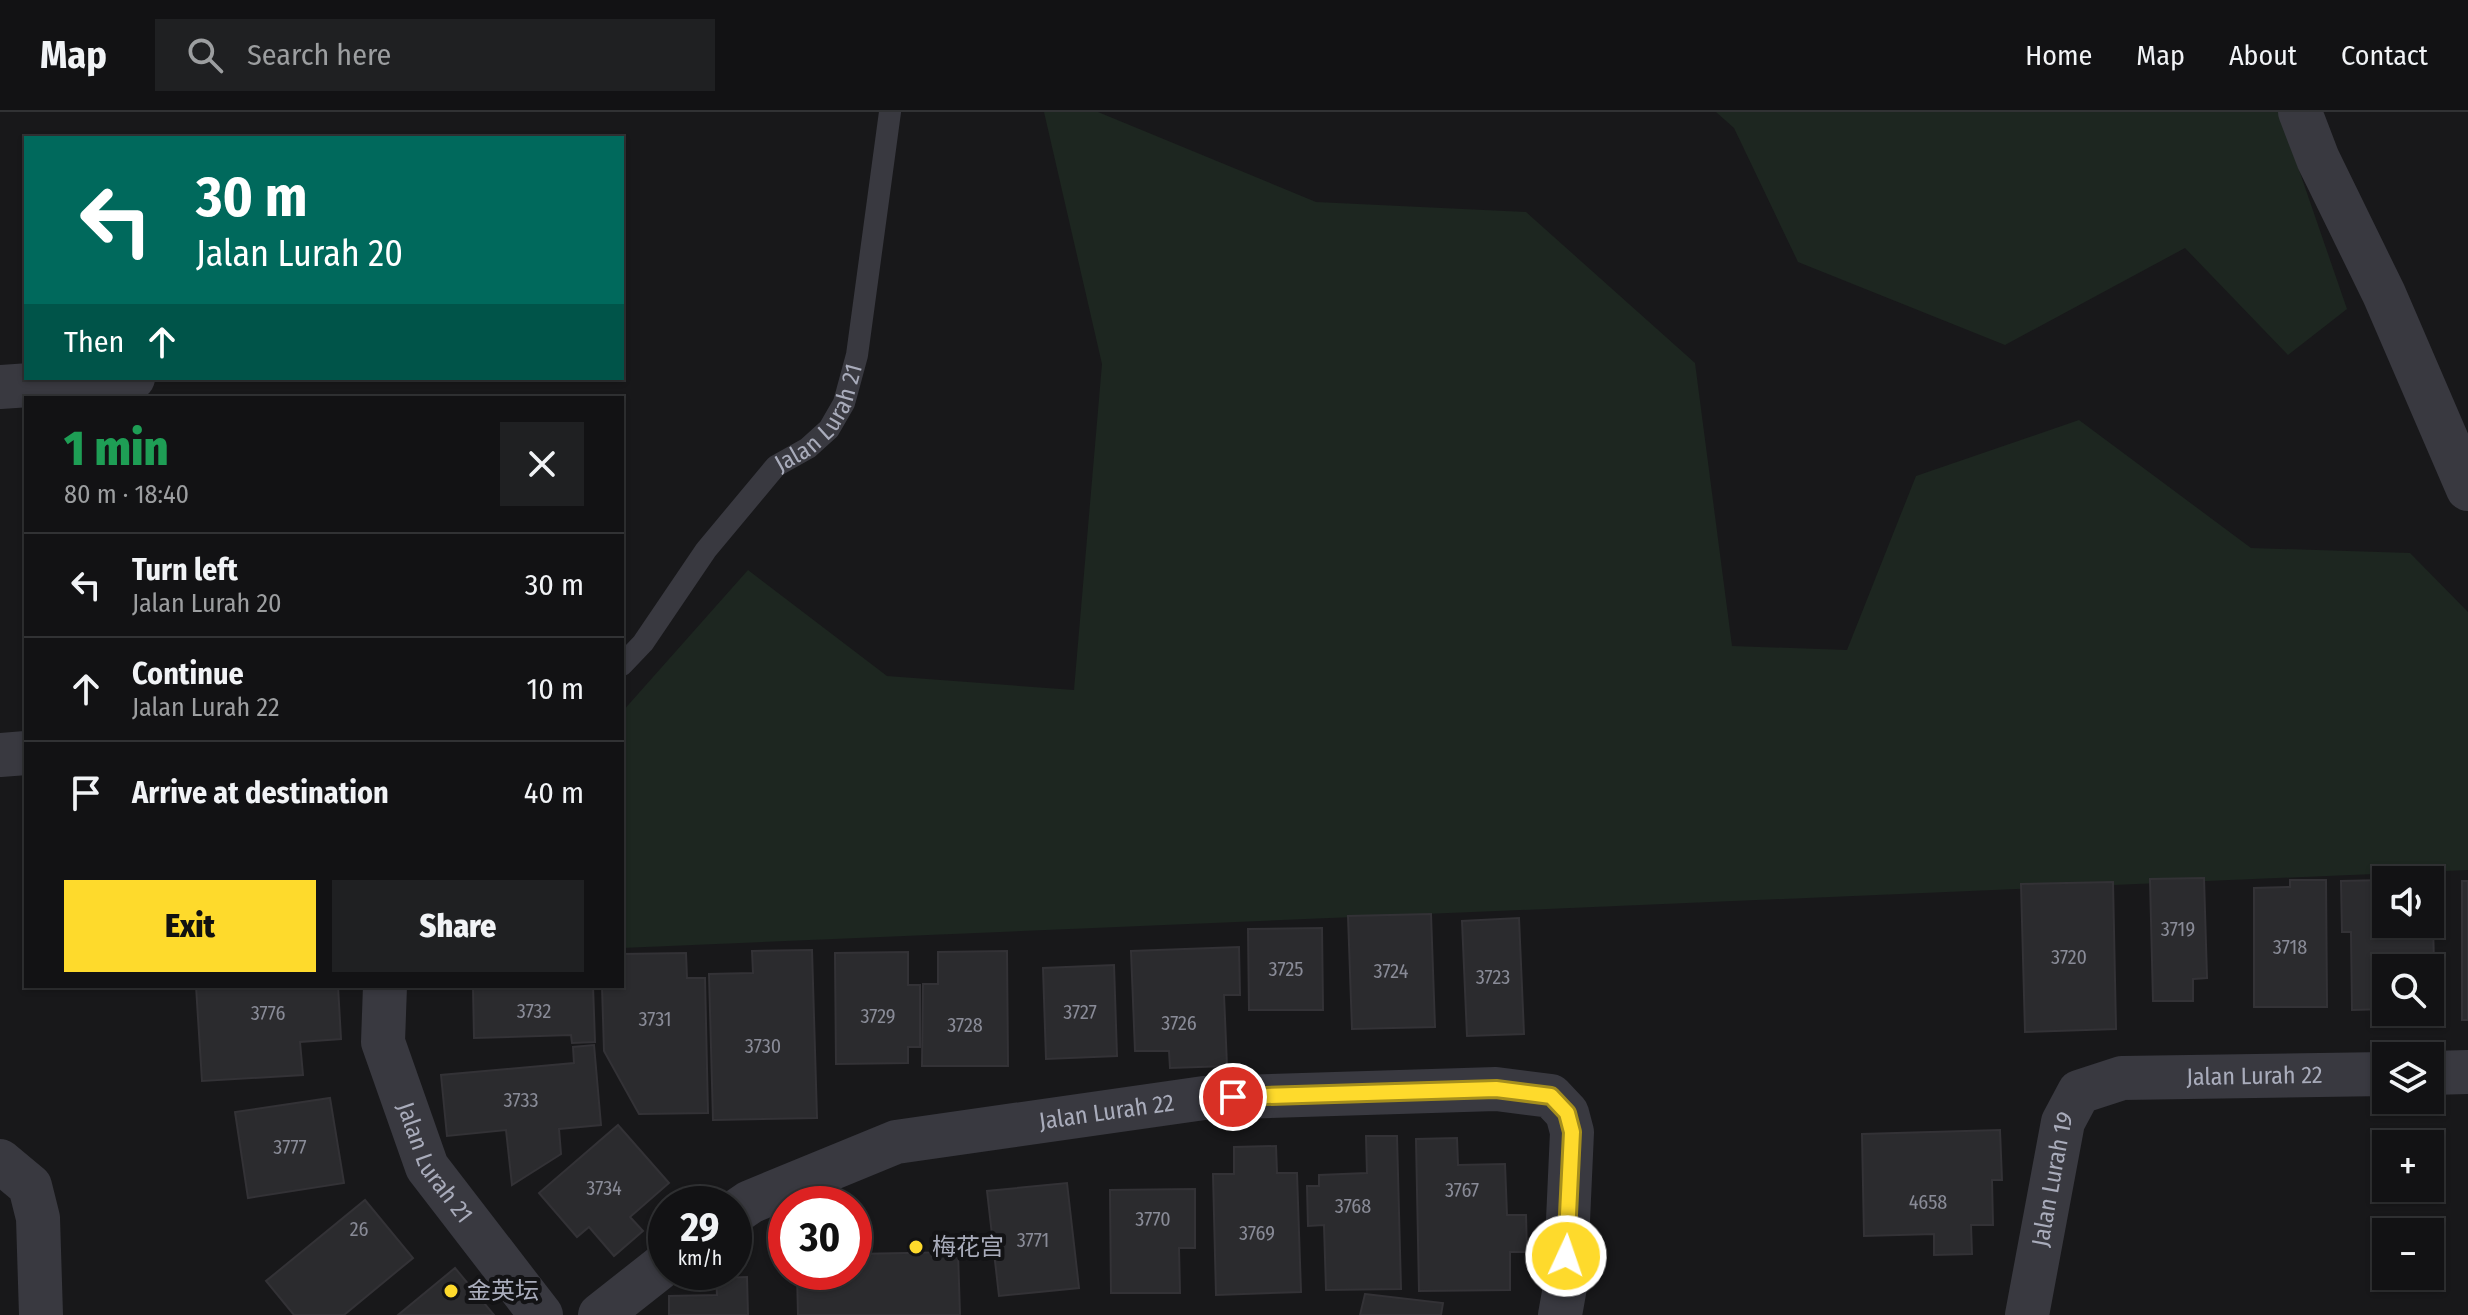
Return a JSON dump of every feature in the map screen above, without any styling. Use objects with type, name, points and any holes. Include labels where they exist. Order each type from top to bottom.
[{"type":"street","points":[[2300,112],[2318,159],[2384,294],[2468,489]]},
{"type":"street","points":[[0,387],[103,380]]},
{"type":"street","points":[[0,755],[24,753]]},
{"type":"street","name":"Jalan Lurah 21","points":[[385,988],[383,1042],[427,1167],[541,1315]]},
{"type":"street","points":[[2444,1073],[2468,1072]]},
{"type":"street","name":"Jalan Lurah 22","points":[[2122,1078],[2372,1074]]},
{"type":"street","name":"Jalan Lurah 19","points":[[2027,1315],[2063,1122],[2079,1092],[2122,1078]]},
{"type":"street","name":"Jalan Lurah 22","points":[[752,1201],[896,1142],[1204,1098],[1496,1089],[1551,1096],[1567,1113],[1572,1132],[1565,1287],[1560,1315]]},
{"type":"street","points":[[0,1161],[30,1186],[38,1218],[41,1315]]},
{"type":"street","points":[[600,1315],[648,1277]]},
{"type":"lane","name":"Jalan Lurah 21","points":[[624,663],[643,643],[706,550],[776,466],[808,448],[829,429],[844,403],[857,355],[890,112]]},
{"type":"shaded area","points":[[1044,112],[1098,112],[1316,202],[1526,212],[1695,363],[1732,646],[1847,650],[1916,476],[2079,420],[2251,548],[2410,553],[2468,612],[2468,870],[2444,871],[2444,866],[2372,866],[2372,874],[624,948],[624,710],[748,570],[887,676],[1074,690],[1102,364]]},
{"type":"shaded area","points":[[1716,112],[2279,112],[2347,309],[2288,355],[2185,248],[2005,345],[1798,262],[1734,128]]},
{"type":"building","points":[[2204,878],[2207,978],[2193,979],[2193,1001],[2153,1001],[2150,879]]},
{"type":"building","points":[[2290,880],[2326,880],[2327,1007],[2254,1007],[2254,888],[2290,887]]},
{"type":"building","points":[[2372,880],[2372,938],[2433,938],[2434,954],[2372,954],[2372,1009],[2352,1010],[2351,932],[2342,932],[2341,881]]},
{"type":"building","points":[[2462,881],[2468,881],[2468,1020],[2462,1020]]},
{"type":"building","points":[[2113,882],[2116,1029],[2025,1032],[2021,884]]},
{"type":"building","points":[[1431,914],[1435,1027],[1352,1029],[1348,916]]},
{"type":"building","points":[[1519,918],[1524,1034],[1467,1036],[1462,921]]},
{"type":"building","points":[[1322,928],[1323,1010],[1249,1010],[1248,929]]},
{"type":"building","points":[[1239,947],[1240,995],[1224,995],[1227,1066],[1170,1068],[1169,1051],[1135,1051],[1131,951]]},
{"type":"building","points":[[812,950],[817,1118],[713,1120],[709,974],[753,973],[752,951]]},
{"type":"building","points":[[1007,951],[1008,1066],[922,1066],[923,984],[938,984],[938,952]]},
{"type":"building","points":[[908,952],[908,985],[920,985],[920,1047],[908,1047],[908,1063],[836,1064],[835,953]]},
{"type":"building","points":[[686,953],[687,978],[705,978],[708,1113],[639,1114],[604,1051],[602,988],[624,988],[624,954]]},
{"type":"building","points":[[1114,965],[1117,1056],[1046,1059],[1043,968]]},
{"type":"building","points":[[196,988],[338,988],[341,1039],[300,1042],[303,1075],[202,1081]]},
{"type":"building","points":[[473,988],[593,988],[595,1042],[572,1043],[571,1035],[474,1038]]},
{"type":"building","points":[[594,1045],[601,1125],[559,1129],[561,1154],[512,1185],[506,1130],[447,1136],[441,1075],[574,1063],[573,1047]]},
{"type":"building","points":[[330,1098],[344,1183],[248,1198],[235,1112]]},
{"type":"building","points":[[618,1125],[669,1183],[666,1186],[648,1186],[648,1201],[630,1217],[643,1231],[614,1256],[589,1227],[577,1237],[539,1193]]},
{"type":"building","points":[[2000,1130],[2002,1180],[1992,1180],[1993,1225],[1971,1225],[1972,1254],[1934,1255],[1934,1234],[1864,1236],[1862,1134]]},
{"type":"building","points":[[1366,1136],[1397,1136],[1401,1289],[1326,1290],[1324,1225],[1308,1226],[1307,1186],[1319,1186],[1319,1175],[1367,1173]]},
{"type":"building","points":[[1457,1138],[1458,1165],[1505,1164],[1507,1215],[1526,1215],[1527,1252],[1510,1252],[1510,1290],[1419,1291],[1416,1139]]},
{"type":"building","points":[[1276,1146],[1277,1173],[1297,1173],[1301,1292],[1216,1295],[1213,1174],[1234,1174],[1234,1147]]},
{"type":"building","points":[[1067,1183],[1079,1288],[999,1296],[987,1191]]},
{"type":"building","points":[[1195,1189],[1195,1248],[1179,1248],[1180,1293],[1111,1293],[1110,1190]]},
{"type":"building","points":[[365,1200],[413,1258],[344,1315],[294,1315],[266,1281]]},
{"type":"building","points":[[958,1252],[960,1315],[798,1315],[797,1290],[872,1290],[872,1254]]},
{"type":"building","name":"金英坛","points":[[455,1268],[494,1315],[398,1315]]},
{"type":"building","points":[[717,1290],[747,1290],[748,1315],[669,1315],[669,1296],[717,1295]]},
{"type":"building","points":[[1365,1294],[1443,1303],[1441,1315],[1360,1315]]},
{"type":"place","name":"梅花宫","points":[[916,1247]]},
{"type":"place","name":"金英坛","points":[[451,1291]]},
{"type":"route","points":[[1233,1097],[1496,1089],[1551,1096],[1567,1113],[1572,1132],[1566,1256]]}]
